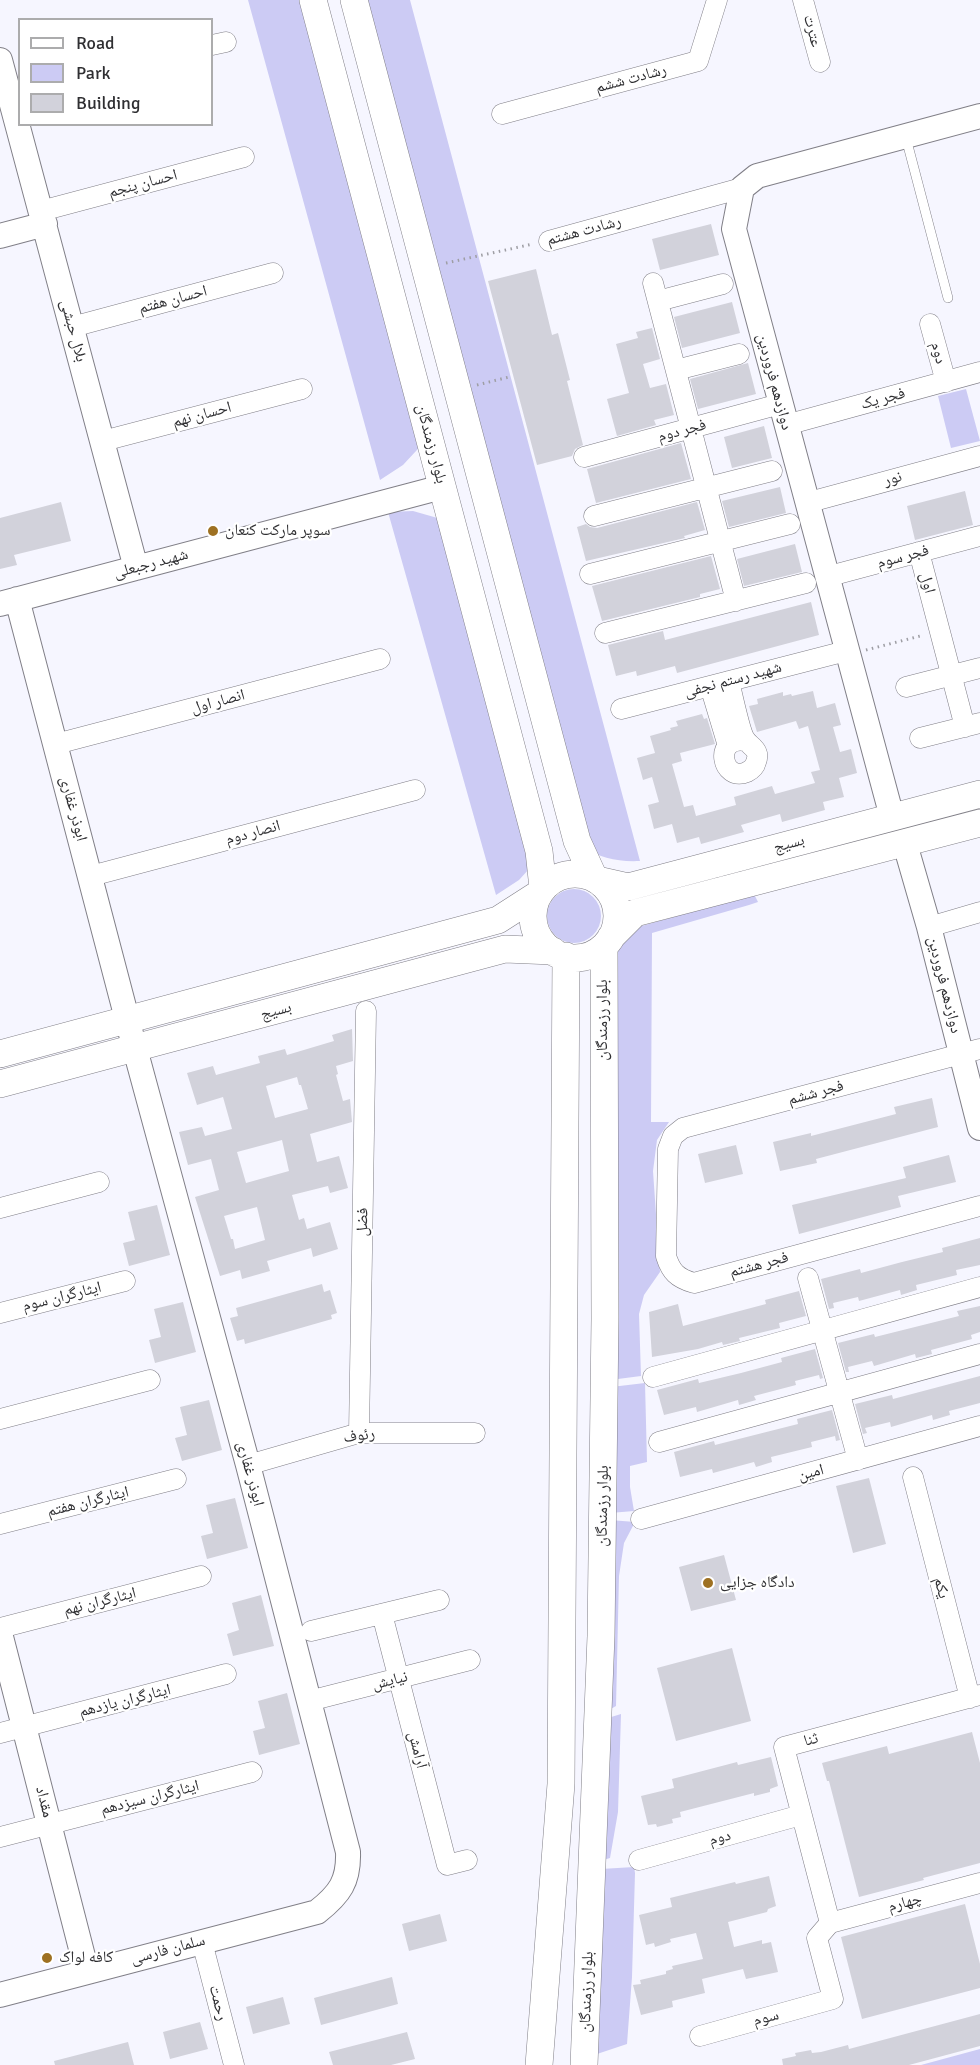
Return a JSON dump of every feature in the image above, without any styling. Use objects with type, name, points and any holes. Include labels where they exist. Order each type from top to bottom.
[{"type":"main road","name":"بلوار رزمندگان","points":[[313,0],[539,852],[542,891]]},
{"type":"main road","points":[[354,0],[578,841],[596,879],[609,891],[616,906],[617,922],[607,942],[592,954],[579,957],[559,954],[541,940],[534,925],[534,909],[542,891],[554,879],[567,874],[581,874],[596,879]]},
{"type":"main road","name":"بسیج","points":[[596,879],[628,887],[980,794]]},
{"type":"main road","name":"بسیج","points":[[607,942],[635,913],[980,823]]},
{"type":"main road","name":"بسیج","points":[[0,1054],[498,920],[542,891]]},
{"type":"main road","name":"بلوار رزمندگان","points":[[584,2065],[601,1636],[607,942]]},
{"type":"main road","name":"بسیج","points":[[0,1084],[506,949],[559,954]]},
{"type":"main road","points":[[539,2065],[561,1784],[559,954]]},
{"type":"street","name":"رشادت ششم","points":[[502,114],[698,61],[717,0]]},
{"type":"street","name":"عترت","points":[[803,0],[820,62]]},
{"type":"street","name":"بلال حبشی","points":[[0,60],[136,568]]},
{"type":"street","points":[[742,188],[757,176],[980,116]]},
{"type":"street","name":"احسان پنجم","points":[[43,217],[244,157]]},
{"type":"street","name":"رشادت هشتم","points":[[549,241],[742,188]]},
{"type":"street","name":"دوازدهم فروردین","points":[[742,188],[734,229],[806,502],[816,580],[847,653],[892,817]]},
{"type":"street","points":[[0,236],[43,217]]},
{"type":"street","name":"احسان هفتم","points":[[72,327],[273,273]]},
{"type":"street","points":[[723,284],[655,292],[736,601]]},
{"type":"street","name":"دوم","points":[[930,324],[946,382]]},
{"type":"street","points":[[676,370],[739,354]]},
{"type":"street","name":"فجر یک","points":[[783,415],[946,382],[980,372]]},
{"type":"street","name":"احسان نهم","points":[[103,441],[302,389]]},
{"type":"street","name":"فجر دوم","points":[[584,457],[691,428],[783,415]]},
{"type":"street","name":"نور","points":[[806,502],[980,456]]},
{"type":"street","points":[[594,516],[772,471]]},
{"type":"street","name":"شهید رجبعلی","points":[[9,601],[442,487]]},
{"type":"street","points":[[590,574],[790,524]]},
{"type":"street","name":"فجر سوم","points":[[605,633],[736,601],[980,536]]},
{"type":"street","name":"اول","points":[[919,552],[952,675],[973,725]]},
{"type":"street","name":"ابوذر غفاری","points":[[9,601],[56,744],[127,1020],[248,1465],[348,1852],[348,1869],[342,1886],[333,1899]]},
{"type":"street","name":"شهید رستم نجفی","points":[[621,710],[847,653]]},
{"type":"street","name":"انصار اول","points":[[56,744],[380,659]]},
{"type":"street","points":[[906,687],[980,668]]},
{"type":"street","points":[[720,684],[736,743]]},
{"type":"street","points":[[920,738],[973,725]]},
{"type":"street","name":"انصار دوم","points":[[91,876],[415,790]]},
{"type":"street","name":"دوازدهم فروردین","points":[[905,844],[929,927],[971,1052],[980,1128]]},
{"type":"street","points":[[929,927],[980,912]]},
{"type":"street","name":"فضل","points":[[359,1433],[366,1011]]},
{"type":"street","name":"فجر ششم","points":[[673,1137],[682,1128],[971,1052]]},
{"type":"street","name":"فجر هشتم","points":[[673,1137],[668,1149],[666,1256],[670,1269],[680,1279],[694,1283],[980,1206]]},
{"type":"street","points":[[0,1208],[99,1182]]},
{"type":"street","points":[[808,1278],[858,1460]]},
{"type":"street","name":"ایثارگران سوم","points":[[0,1313],[124,1281]]},
{"type":"street","points":[[653,1377],[980,1287]]},
{"type":"street","points":[[659,1442],[980,1354]]},
{"type":"street","points":[[0,1419],[150,1380]]},
{"type":"street","name":"امین","points":[[641,1519],[980,1426]]},
{"type":"street","name":"رئوف","points":[[248,1465],[359,1433],[475,1434]]},
{"type":"street","name":"یکم","points":[[913,1478],[975,1697]]},
{"type":"street","name":"ایثارگران هفتم","points":[[0,1524],[176,1479]]},
{"type":"street","name":"ایثارگران نهم","points":[[0,1628],[201,1576]]},
{"type":"street","points":[[311,1631],[439,1600]]},
{"type":"street","name":"آرامش","points":[[382,1614],[447,1865],[467,1860]]},
{"type":"street","name":"مقداد","points":[[0,1633],[87,1972]]},
{"type":"street","name":"نیایش","points":[[309,1701],[470,1660]]},
{"type":"street","name":"ایثارگران یازدهم","points":[[0,1733],[226,1674]]},
{"type":"street","name":"ثنا","points":[[830,1923],[784,1747],[975,1697]]},
{"type":"street","name":"ایثارگران سیزدهم","points":[[0,1837],[252,1772]]},
{"type":"street","name":"دوم","points":[[639,1860],[801,1815]]},
{"type":"street","name":"چهارم","points":[[830,1923],[980,1883]]},
{"type":"street","name":"سلمان فارسی","points":[[0,1995],[317,1912],[333,1899]]},
{"type":"street","name":"سوم","points":[[700,2036],[833,1999],[818,1938],[830,1923]]},
{"type":"street","name":"رحمت","points":[[202,1942],[234,2065]]},
{"type":"lane","points":[[905,136],[948,298]]},
{"type":"path","name":"رشادت هشتم","points":[[425,268],[549,241]]},
{"type":"path","points":[[458,390],[508,376]]},
{"type":"path","points":[[847,653],[938,622]]},
{"type":"green space","points":[[248,0],[313,0],[429,437],[403,465],[380,480]]},
{"type":"green space","points":[[354,0],[410,0],[640,861],[609,858],[581,847]]},
{"type":"green space","points":[[966,389],[980,441],[951,448],[938,396]]},
{"type":"green space","points":[[413,511],[441,519],[539,858],[519,880],[496,895],[388,512]]},
{"type":"green space","points":[[574,889],[584,891],[593,897],[599,906],[601,916],[599,926],[593,935],[584,941],[574,943],[564,941],[555,935],[549,926],[547,916],[549,906],[555,897],[564,891]]},
{"type":"green space","points":[[754,894],[758,902],[652,933],[651,1122],[669,1122],[657,1140],[653,1171],[660,1272],[644,1295],[639,1314],[641,1376],[610,1380],[614,949],[638,927]]},
{"type":"green space","points":[[645,1383],[647,1462],[630,1466],[630,1487],[634,1511],[610,1513],[611,1387]]},
{"type":"green space","points":[[610,1520],[635,1522],[624,1543],[619,1576],[616,1706],[609,1710]]},
{"type":"green space","points":[[621,1714],[618,1812],[610,1858],[600,1861],[608,1718]]},
{"type":"green space","points":[[634,1867],[632,1977],[627,2044],[594,2055],[601,1869]]},
{"type":"green space","points":[[980,2049],[980,2065],[921,2065]]},
{"type":"building","points":[[711,224],[719,255],[660,270],[652,239]]},
{"type":"building","points":[[536,269],[552,335],[558,333],[583,445],[575,449],[572,456],[537,465],[488,281]]},
{"type":"building","points":[[732,302],[740,333],[682,348],[674,317]]},
{"type":"building","points":[[652,328],[660,359],[643,364],[650,388],[666,384],[674,415],[654,420],[656,425],[617,436],[607,399],[629,393],[616,344],[638,338],[636,332]]},
{"type":"building","points":[[748,363],[756,394],[698,409],[690,379]]},
{"type":"building","points":[[764,426],[772,458],[732,468],[724,437]]},
{"type":"building","points":[[681,443],[691,479],[596,503],[587,469]]},
{"type":"building","points":[[780,487],[786,513],[729,527],[722,501]]},
{"type":"building","points":[[965,491],[973,525],[915,540],[907,506]]},
{"type":"building","points":[[61,502],[71,541],[14,555],[17,565],[0,569],[0,518]]},
{"type":"building","points":[[697,502],[705,530],[684,536],[685,538],[586,561],[577,527],[586,524],[597,528]]},
{"type":"building","points":[[795,544],[802,572],[744,586],[737,559]]},
{"type":"building","points":[[711,556],[720,589],[700,594],[700,597],[602,621],[592,586]]},
{"type":"building","points":[[811,602],[819,635],[677,673],[675,666],[637,676],[636,671],[616,676],[608,645],[663,631],[665,640]]},
{"type":"building","points":[[813,691],[817,708],[835,703],[841,725],[833,727],[840,752],[851,749],[857,773],[839,778],[844,797],[823,802],[825,810],[782,822],[780,814],[741,825],[744,832],[701,844],[699,837],[677,843],[672,824],[654,829],[648,805],[659,802],[652,777],[643,780],[637,758],[655,753],[650,736],[678,726],[676,721],[702,714],[704,719],[707,718],[715,744],[680,753],[682,761],[672,764],[684,807],[693,805],[696,816],[736,805],[734,797],[772,786],[775,794],[815,783],[811,772],[820,770],[808,726],[799,729],[796,721],[757,732],[749,706],[758,704],[757,699],[783,692],[783,696],[791,694],[792,696]]},
{"type":"building","points":[[352,1029],[353,1061],[336,1066],[338,1074],[336,1075],[343,1101],[350,1099],[352,1122],[310,1134],[317,1162],[339,1156],[348,1188],[330,1193],[328,1186],[292,1195],[299,1220],[304,1218],[307,1229],[330,1222],[338,1249],[313,1257],[311,1248],[267,1261],[270,1271],[242,1279],[240,1270],[220,1276],[195,1197],[219,1190],[211,1159],[188,1165],[179,1132],[202,1127],[205,1136],[232,1129],[223,1097],[197,1105],[187,1073],[213,1066],[216,1075],[260,1063],[258,1056],[285,1049],[287,1055],[334,1041],[332,1035]],"holes":[[[297,1077],[308,1109],[275,1118],[266,1086]],[[282,1140],[289,1171],[246,1183],[237,1152]],[[257,1207],[265,1240],[235,1249],[224,1216]]]},
{"type":"building","points":[[932,1098],[938,1127],[816,1159],[817,1163],[780,1171],[773,1142],[811,1133],[811,1136],[896,1114],[894,1107]]},
{"type":"building","points":[[736,1145],[743,1174],[705,1183],[698,1154]]},
{"type":"building","points":[[949,1155],[956,1182],[898,1196],[901,1207],[799,1234],[792,1205],[906,1178],[903,1167]]},
{"type":"building","points":[[157,1205],[170,1255],[129,1266],[123,1243],[135,1240],[128,1212]]},
{"type":"building","points":[[980,1238],[980,1265],[956,1270],[957,1275],[916,1285],[917,1290],[901,1295],[900,1290],[859,1301],[858,1297],[833,1303],[834,1308],[829,1309],[821,1279],[860,1269],[861,1273],[943,1252],[942,1248]]},
{"type":"building","points":[[322,1284],[324,1292],[330,1290],[337,1313],[331,1315],[332,1319],[245,1344],[244,1339],[237,1341],[230,1318],[238,1316],[236,1308]]},
{"type":"building","points":[[799,1291],[806,1316],[779,1323],[780,1328],[739,1338],[740,1341],[723,1345],[722,1342],[698,1349],[652,1357],[649,1312],[678,1304],[683,1326],[766,1304],[765,1300]]},
{"type":"building","points":[[183,1302],[196,1352],[155,1363],[149,1340],[161,1337],[154,1309]]},
{"type":"building","points":[[980,1306],[980,1332],[971,1335],[972,1339],[931,1350],[932,1354],[916,1358],[915,1354],[874,1366],[872,1361],[848,1367],[849,1372],[846,1372],[838,1343],[874,1334],[875,1337],[959,1316],[957,1311]]},
{"type":"building","points":[[815,1349],[823,1378],[820,1379],[819,1375],[795,1381],[796,1385],[754,1396],[756,1400],[739,1405],[738,1400],[697,1412],[696,1407],[664,1415],[657,1390],[698,1379],[699,1383],[741,1373],[782,1362],[781,1358]]},
{"type":"building","points":[[980,1376],[980,1403],[949,1411],[950,1415],[933,1420],[932,1415],[891,1427],[890,1422],[865,1428],[867,1433],[863,1434],[855,1404],[892,1395],[893,1399]]},
{"type":"building","points":[[209,1400],[222,1450],[182,1461],[175,1438],[187,1435],[180,1407]]},
{"type":"building","points":[[832,1410],[840,1440],[836,1441],[835,1436],[811,1442],[812,1447],[771,1457],[772,1462],[756,1467],[754,1462],[713,1473],[712,1469],[680,1477],[674,1452],[714,1441],[715,1445],[798,1424],[797,1419]]},
{"type":"building","points":[[869,1478],[886,1544],[853,1553],[836,1486]]},
{"type":"building","points":[[235,1498],[248,1548],[207,1559],[201,1536],[213,1533],[206,1505]]},
{"type":"building","name":"دادگاه جزایی","points":[[724,1555],[736,1600],[691,1611],[679,1567]]},
{"type":"building","points":[[261,1595],[274,1646],[233,1656],[227,1634],[239,1630],[232,1603]]},
{"type":"building","points":[[732,1648],[751,1721],[676,1741],[657,1668]]},
{"type":"building","points":[[287,1693],[300,1744],[259,1755],[253,1731],[265,1728],[258,1701]]},
{"type":"building","points":[[972,1732],[980,1763],[980,1863],[859,1897],[829,1781],[827,1781],[822,1763],[887,1746],[889,1754]]},
{"type":"building","points":[[771,1757],[778,1786],[770,1789],[770,1792],[754,1796],[754,1793],[680,1812],[681,1817],[672,1819],[673,1823],[657,1827],[656,1824],[648,1825],[641,1796],[674,1788],[672,1779],[737,1762],[738,1765]]},
{"type":"building","points":[[769,1876],[776,1906],[768,1909],[767,1912],[728,1922],[734,1947],[762,1940],[762,1944],[771,1942],[778,1972],[746,1979],[743,1969],[702,1979],[705,1993],[672,2001],[673,2007],[641,2015],[633,1985],[641,1984],[640,1980],[666,1974],[666,1971],[673,1969],[672,1966],[703,1959],[696,1933],[670,1939],[671,1942],[655,1947],[654,1943],[646,1945],[639,1915],[672,1907],[670,1898]]},
{"type":"building","points":[[965,1904],[980,1964],[980,1988],[862,2019],[841,1937]]},
{"type":"building","points":[[440,1914],[447,1941],[409,1951],[402,1924]]},
{"type":"building","points":[[392,1977],[398,2004],[321,2025],[314,1998]]},
{"type":"building","points":[[283,1997],[290,2024],[253,2034],[246,2007]]},
{"type":"building","points":[[980,2014],[980,2046],[909,2065],[783,2065],[782,2059],[796,2056],[795,2053],[811,2050],[812,2053],[821,2052],[848,2045],[849,2049]]},
{"type":"building","points":[[200,2022],[208,2049],[170,2059],[163,2032]]},
{"type":"building","points":[[407,2032],[415,2059],[391,2065],[333,2065],[329,2052]]},
{"type":"building","points":[[128,2042],[134,2065],[55,2065],[54,2061]]},
{"type":"place","name":"سوپر مارکت کنعان","points":[[213,531]]},
{"type":"place","name":"دادگاه جزایی","points":[[708,1583]]},
{"type":"place","name":"کافه لواک","points":[[47,1958]]}]
